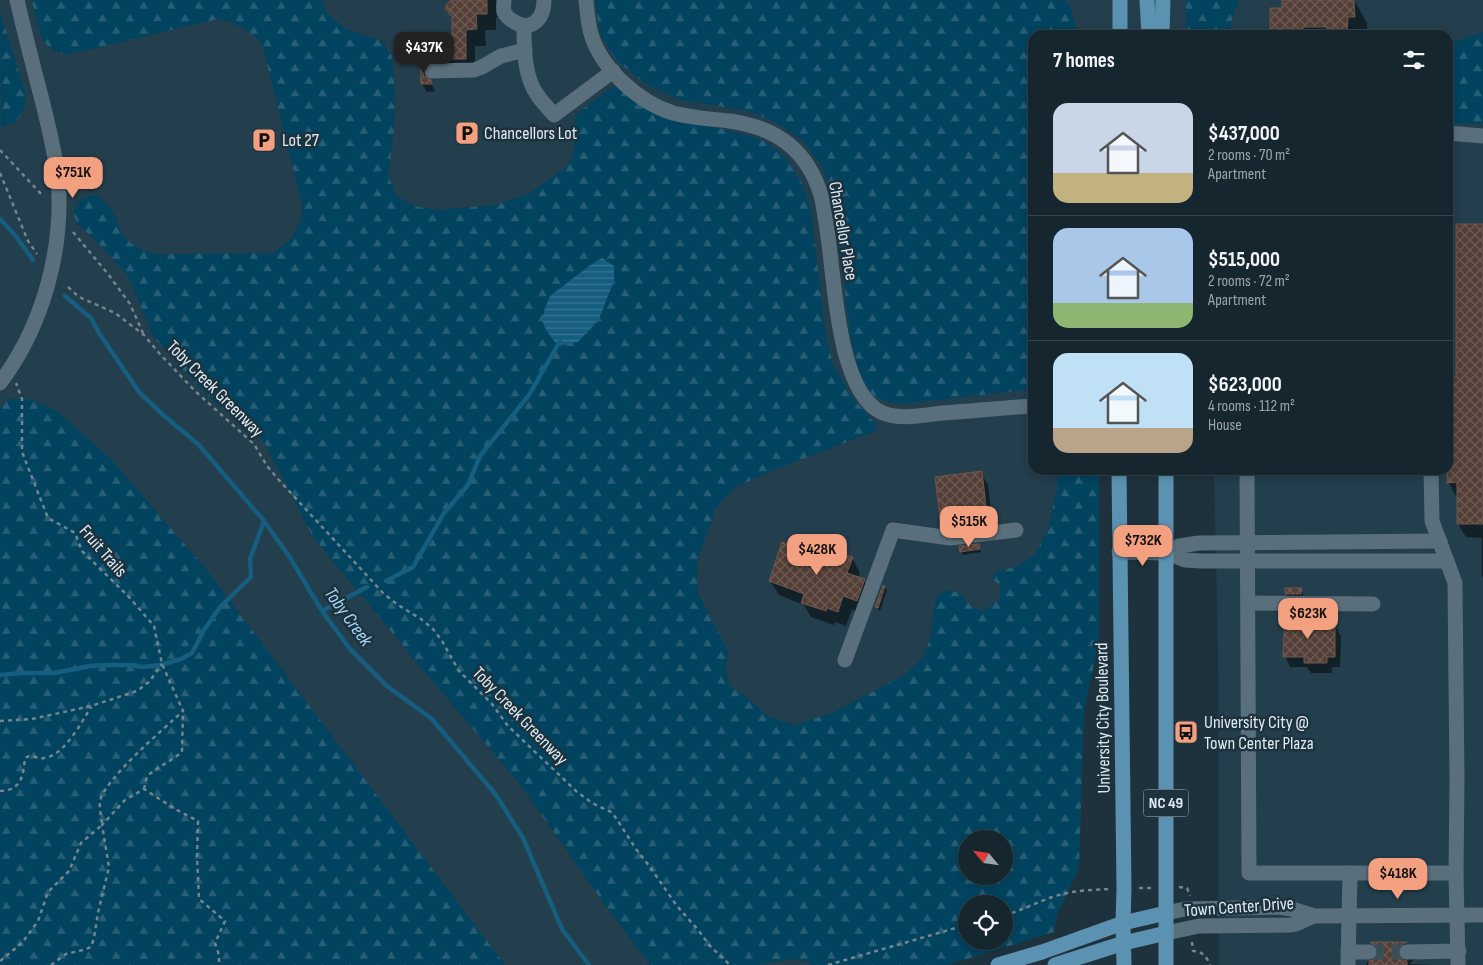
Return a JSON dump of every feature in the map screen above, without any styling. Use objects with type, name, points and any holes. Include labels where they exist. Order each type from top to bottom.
[{"type":"main road","points":[[1120,0],[1120,30]]},
{"type":"main road","points":[[1147,0],[1149,30]]},
{"type":"main road","points":[[1162,30],[1163,0]]},
{"type":"main road","name":"University City Boulevard","points":[[1118,475],[1124,965]]},
{"type":"main road","name":"NC 49","points":[[1166,475],[1166,965]]},
{"type":"main road","points":[[998,965],[1042,952],[1123,923],[1166,913]]},
{"type":"main road","points":[[1055,965],[1124,943],[1166,933]]},
{"type":"street","points":[[0,383],[11,367],[34,323],[46,292],[58,218],[58,178],[52,142],[17,0]]},
{"type":"street","points":[[504,0],[505,14],[511,20],[524,26],[537,21],[542,12],[544,0]]},
{"type":"street","name":"Chancellor Place","points":[[586,0],[592,37],[600,55],[625,84],[636,93],[665,110],[760,128],[787,142],[801,155],[814,174],[822,198],[844,352],[860,389],[873,406],[885,414],[896,416],[1028,406]]},
{"type":"street","points":[[524,26],[527,66],[534,89],[538,97],[554,115],[613,71]]},
{"type":"street","points":[[432,71],[474,70],[501,56],[525,50]]},
{"type":"street","points":[[1453,133],[1483,136]]},
{"type":"street","points":[[1248,475],[1250,872],[1456,873]]},
{"type":"street","points":[[1407,952],[1454,958],[1458,915],[1456,873],[1455,583],[1432,521],[1432,475]]},
{"type":"street","points":[[845,660],[894,530],[950,538],[1016,530]]},
{"type":"street","points":[[1167,553],[1179,546],[1189,544],[1248,542],[1440,542]]},
{"type":"street","points":[[1119,552],[1167,553],[1192,561],[1447,561]]},
{"type":"street","points":[[1249,603],[1373,604]]},
{"type":"street","points":[[1350,873],[1348,958],[1369,952]]},
{"type":"street","name":"Town Center Drive","points":[[1166,913],[1185,909],[1278,907],[1314,916],[1483,915]]},
{"type":"street","name":"Town Center Drive","points":[[1166,933],[1198,926],[1291,925],[1314,916]]},
{"type":"path","points":[[0,150],[48,201]]},
{"type":"path","points":[[0,173],[28,241],[37,254]]},
{"type":"path","name":"Toby Creek Greenway","points":[[71,229],[130,304],[144,335]]},
{"type":"path","name":"Toby Creek Greenway","points":[[68,287],[79,297],[114,313],[144,335],[195,391],[246,436],[278,479],[383,593],[427,623],[442,641],[459,671],[492,704],[508,726],[584,798],[611,812],[681,911],[710,946],[730,965]]},
{"type":"path","name":"Fruit Trails","points":[[0,961],[22,943],[38,921],[48,892],[69,871],[81,843],[102,825],[125,800],[144,789],[147,776],[182,752],[184,711],[162,664],[154,626],[82,551],[75,533],[48,518],[22,452],[22,399],[11,367]]},
{"type":"path","points":[[0,721],[32,719],[91,706],[137,691],[149,682],[162,664]]},
{"type":"path","points":[[0,791],[8,790],[20,783],[25,770],[25,758],[29,756],[48,757],[62,748],[91,706]]},
{"type":"path","points":[[51,965],[66,954],[91,947],[94,938],[109,868],[100,800],[110,782],[133,757],[184,711]]},
{"type":"path","points":[[144,789],[174,810],[198,821],[199,899],[225,921],[215,943],[219,955],[219,965]]},
{"type":"path","points":[[1182,886],[1187,888],[1190,896]]},
{"type":"path","points":[[1142,888],[1150,888]]},
{"type":"path","points":[[1013,913],[1064,893],[1105,889]]},
{"type":"path","points":[[828,965],[958,927]]},
{"type":"path","points":[[1192,940],[1193,951],[1206,956],[1210,965]]},
{"type":"shaded area","points":[[0,0],[1483,0],[1483,965],[1219,965],[1218,651],[1214,475],[1453,475],[1453,30],[1028,30],[1028,475],[1086,475],[1013,857],[1013,830],[958,830],[958,885],[1008,885],[1006,895],[958,895],[958,914],[919,965],[0,965]]},
{"type":"shaded area","points":[[602,258],[614,266],[614,281],[598,321],[578,342],[558,346],[542,321],[550,296]]},
{"type":"green space","points":[[32,0],[321,0],[327,13],[346,29],[382,41],[392,56],[395,93],[394,130],[388,175],[396,195],[414,206],[437,210],[495,205],[530,193],[564,169],[573,157],[577,114],[608,90],[617,86],[680,119],[747,135],[766,142],[784,156],[802,183],[811,209],[825,331],[833,365],[852,397],[878,427],[873,432],[774,470],[734,488],[716,508],[697,561],[698,593],[728,651],[726,668],[729,686],[770,717],[795,725],[834,712],[906,674],[923,657],[930,639],[937,596],[949,590],[959,593],[972,607],[984,611],[999,600],[1001,585],[992,579],[995,572],[1015,567],[1035,555],[1048,529],[1057,489],[1058,475],[1099,475],[1099,639],[1084,713],[1079,868],[1057,915],[1054,932],[1013,945],[1013,895],[958,895],[958,950],[996,950],[948,965],[812,965],[810,962],[790,959],[759,965],[650,965],[519,783],[313,537],[264,442],[248,427],[215,403],[153,336],[128,276],[77,223],[73,212],[77,204],[84,197],[96,195],[111,209],[121,231],[128,240],[141,250],[151,253],[273,253],[290,240],[301,220],[302,205],[262,44],[256,37],[232,22],[217,19],[67,55],[53,50],[42,37]]},
{"type":"green space","points":[[595,0],[1065,0],[1070,7],[1077,30],[1028,30],[1028,389],[903,404],[888,402],[872,395],[860,377],[850,337],[835,200],[822,166],[802,140],[775,122],[748,111],[680,100],[644,83],[615,59],[600,33]]},
{"type":"green space","points":[[1186,0],[1239,0],[1230,26],[1232,30],[1186,30]]},
{"type":"green space","points":[[0,11],[25,91],[25,106],[16,122],[1,127]]},
{"type":"green space","points":[[1483,32],[1483,124],[1453,123],[1453,42]]},
{"type":"green space","points":[[8,399],[29,399],[57,411],[111,459],[206,569],[505,965],[0,965],[0,409]]},
{"type":"building","points":[[451,0],[487,0],[487,14],[476,14],[477,29],[466,30],[466,59],[441,59],[441,42],[452,42],[452,15],[449,15],[449,12],[446,10],[446,5]]},
{"type":"building","points":[[1282,0],[1354,0],[1355,17],[1348,17],[1347,30],[1327,30],[1327,27],[1303,27],[1303,30],[1270,30],[1270,8],[1282,8]]},
{"type":"building","points":[[420,62],[431,62],[424,66],[423,72],[424,76],[431,80],[432,84],[421,84]]},
{"type":"building","points":[[1456,224],[1483,224],[1483,524],[1457,524],[1457,482],[1447,483],[1447,475],[1453,475],[1453,376],[1456,376]]},
{"type":"building","points":[[982,471],[988,524],[950,529],[941,527],[935,477]]},
{"type":"building","points":[[782,542],[811,550],[814,544],[853,557],[847,573],[865,579],[857,601],[843,596],[838,612],[827,608],[826,611],[801,603],[804,594],[769,581]]},
{"type":"building","points":[[979,544],[980,549],[960,552],[959,546]]},
{"type":"building","points":[[883,585],[885,586],[878,608],[875,607]]},
{"type":"building","points":[[1285,588],[1302,588],[1301,594],[1285,594]]},
{"type":"building","points":[[1285,613],[1301,613],[1301,625],[1335,625],[1335,657],[1327,657],[1327,663],[1304,663],[1304,657],[1283,657]]},
{"type":"building","points":[[1370,942],[1407,942],[1402,944],[1398,952],[1399,957],[1407,961],[1407,965],[1369,965],[1369,961],[1374,960],[1378,952],[1377,947]]},
{"type":"waterway","name":"Toby Creek","points":[[0,219],[15,235],[33,260]]},
{"type":"waterway","name":"Toby Creek","points":[[65,296],[91,318],[139,392],[198,444],[264,521],[289,556],[322,611],[350,649],[387,686],[432,719],[496,795],[523,838],[562,929],[589,965]]},
{"type":"waterway","points":[[386,581],[413,567],[444,513],[468,485],[480,456],[529,395],[560,341]]},
{"type":"waterway","points":[[0,675],[54,673],[90,666],[132,665],[142,667],[160,665],[181,659],[192,653],[204,630],[221,606],[251,577],[250,559],[264,521]]},
{"type":"waterway","points":[[322,611],[367,587]]},
{"type":"tunnel","points":[[1369,952],[1407,952]]},
{"type":"place","name":"Chancellors Lot","points":[[467,133]]},
{"type":"place","name":"Lot 27","points":[[264,140]]},
{"type":"place","name":"University City @ Town Center Plaza","points":[[1186,732]]}]
